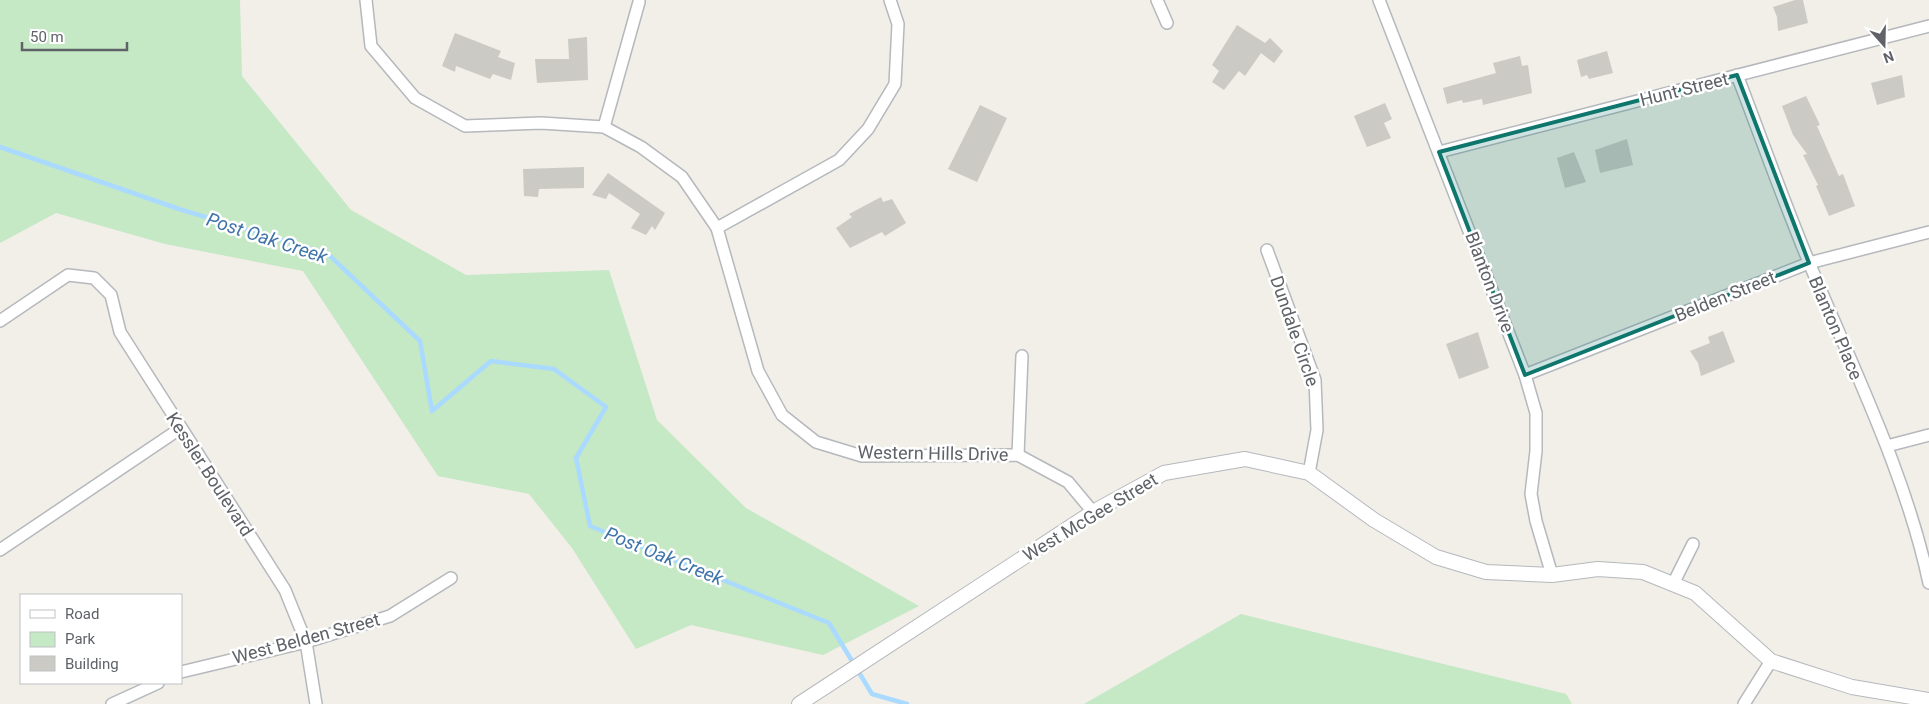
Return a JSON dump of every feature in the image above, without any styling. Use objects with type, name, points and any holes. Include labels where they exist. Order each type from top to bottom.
[{"type":"street","name":"Western Hills Drive","points":[[366,0],[371,46],[414,98],[465,126],[541,123],[604,127],[641,147],[682,178],[717,228],[758,372],[782,415],[816,442],[862,456],[1018,455],[1068,482],[1093,512]]},
{"type":"street","points":[[717,228],[839,160],[868,129],[895,84],[898,24],[890,0]]},
{"type":"street","points":[[1157,0],[1166,23]]},
{"type":"street","name":"Blanton Drive","points":[[1379,0],[1525,375],[1536,413],[1536,450],[1531,494],[1536,521],[1552,574]]},
{"type":"street","points":[[604,127],[639,2]]},
{"type":"street","name":"Hunt Street","points":[[1439,152],[1929,26]]},
{"type":"street","name":"Blanton Place","points":[[1737,75],[1809,263],[1887,446],[1922,549],[1929,583]]},
{"type":"street","name":"Belden Street","points":[[1525,375],[1809,263],[1929,232]]},
{"type":"street","name":"Dundale Circle","points":[[1267,250],[1315,380],[1318,430],[1309,473]]},
{"type":"street","name":"Kessler Boulevard","points":[[0,320],[68,275],[94,278],[111,295],[120,332],[285,590],[306,642],[316,704]]},
{"type":"street","points":[[1018,455],[1022,356]]},
{"type":"street","points":[[0,550],[181,428]]},
{"type":"street","points":[[1887,446],[1929,435]]},
{"type":"street","name":"West McGee Street","points":[[801,703],[1093,512],[1164,473],[1245,459],[1309,473],[1374,520],[1436,557],[1486,572],[1552,574],[1598,569],[1643,572],[1695,593],[1771,661],[1852,687],[1929,700]]},
{"type":"street","points":[[1673,584],[1694,544]]},
{"type":"street","name":"West Belden Street","points":[[182,672],[306,642],[390,616],[451,578]]},
{"type":"street","points":[[1744,704],[1771,661]]},
{"type":"street","points":[[112,704],[156,684]]},
{"type":"highlighted area","points":[[1737,75],[1809,263],[1525,375],[1439,152]]},
{"type":"green space","points":[[0,0],[240,0],[242,76],[351,210],[466,275],[609,270],[657,420],[746,508],[919,606],[823,655],[691,625],[636,649],[572,548],[529,494],[438,476],[303,271],[165,244],[56,213],[0,243]]},
{"type":"green space","points":[[1241,614],[1566,694],[1572,704],[1084,704]]},
{"type":"building","points":[[1795,0],[1803,0],[1808,23],[1778,31],[1777,17],[1773,7]]},
{"type":"building","points":[[1237,25],[1265,43],[1270,38],[1283,51],[1274,63],[1261,53],[1245,76],[1239,71],[1224,90],[1212,82],[1219,71],[1212,65]]},
{"type":"building","points":[[455,33],[501,51],[498,57],[515,63],[511,80],[493,74],[490,79],[456,66],[455,72],[442,66]]},
{"type":"building","points":[[587,37],[588,80],[537,83],[535,59],[569,59],[568,39]]},
{"type":"building","points":[[1607,51],[1613,73],[1589,79],[1587,75],[1581,77],[1577,60]]},
{"type":"building","points":[[1520,56],[1522,66],[1528,65],[1532,93],[1483,105],[1482,99],[1463,103],[1462,100],[1447,104],[1443,88],[1496,73],[1493,63]]},
{"type":"building","points":[[1902,75],[1905,97],[1877,105],[1871,83]]},
{"type":"building","points":[[1806,96],[1820,125],[1817,126],[1839,176],[1843,174],[1855,206],[1829,216],[1816,186],[1818,185],[1803,155],[1807,154],[1793,135],[1782,106]]},
{"type":"building","points":[[1385,103],[1392,119],[1384,123],[1391,138],[1367,147],[1354,116]]},
{"type":"building","points":[[980,105],[1007,118],[977,182],[948,169]]},
{"type":"building","points":[[1627,139],[1633,165],[1600,173],[1595,150]]},
{"type":"building","points":[[1574,152],[1586,182],[1565,188],[1557,158]]},
{"type":"building","points":[[584,167],[584,188],[539,189],[538,197],[524,196],[523,169]]},
{"type":"building","points":[[608,173],[665,213],[655,230],[652,226],[646,235],[631,228],[640,214],[609,193],[606,199],[592,195]]},
{"type":"building","points":[[881,197],[883,202],[892,199],[906,223],[885,236],[882,232],[850,248],[836,228],[852,217],[849,214]]},
{"type":"building","points":[[1723,331],[1735,362],[1701,376],[1698,363],[1690,351],[1710,343],[1708,337]]},
{"type":"building","points":[[1478,332],[1489,368],[1459,379],[1446,344]]},
{"type":"waterway","name":"Post Oak Creek","points":[[0,147],[179,209],[328,254],[420,341],[432,411],[491,361],[554,369],[606,407],[576,458],[590,526],[829,623],[872,694],[907,704]]}]
